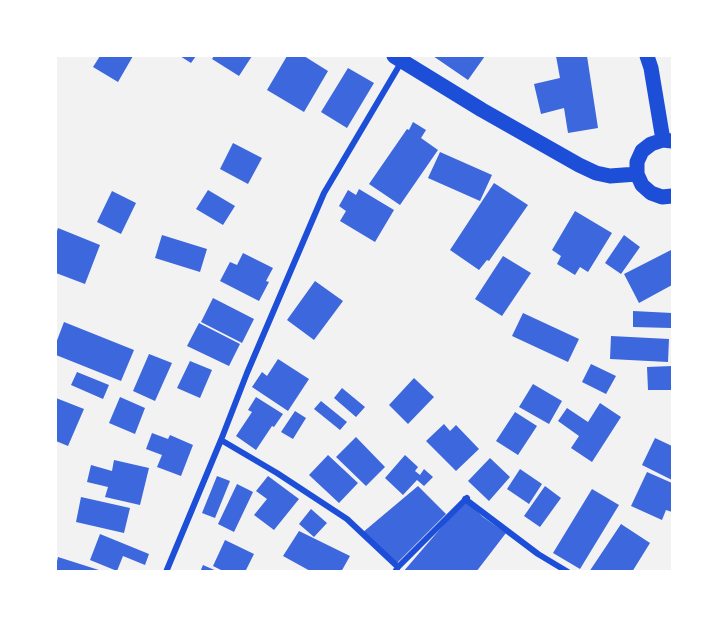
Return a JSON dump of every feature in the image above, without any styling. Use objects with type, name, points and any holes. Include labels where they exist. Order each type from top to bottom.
[{"type":"main road","points":[[647,56],[668,140],[651,144],[642,151],[637,174],[642,185],[651,193],[662,197],[672,196]]},
{"type":"main road","points":[[398,58],[490,115],[579,165],[596,173],[610,176],[637,174]]},
{"type":"street","points":[[166,572],[247,373],[324,193],[398,58]]},
{"type":"street","points":[[221,440],[347,519],[397,569],[466,498],[538,554],[568,572]]},
{"type":"building","points":[[100,56],[133,56],[118,82],[93,67]]},
{"type":"building","points":[[180,56],[196,56],[191,63]]},
{"type":"building","points":[[214,56],[252,56],[239,76],[212,59]]},
{"type":"building","points":[[287,56],[304,56],[328,71],[304,112],[267,90]]},
{"type":"building","points":[[433,56],[485,56],[468,80]]},
{"type":"building","points":[[556,56],[587,56],[598,128],[568,133],[564,108],[541,114],[534,84],[560,78]]},
{"type":"building","points":[[348,68],[374,83],[347,128],[321,112]]},
{"type":"building","points":[[413,122],[426,130],[421,138],[438,150],[400,205],[369,184]]},
{"type":"building","points":[[233,143],[262,158],[248,184],[220,169]]},
{"type":"building","points":[[440,152],[492,175],[480,201],[428,178]]},
{"type":"building","points":[[494,183],[528,205],[489,261],[487,260],[479,270],[450,250]]},
{"type":"building","points":[[359,189],[394,210],[375,242],[340,221],[346,211],[339,206],[348,190],[356,195]]},
{"type":"building","points":[[208,190],[235,206],[223,225],[196,209]]},
{"type":"building","points":[[112,191],[136,203],[121,234],[97,222]]},
{"type":"building","points":[[575,211],[612,233],[588,272],[580,267],[575,275],[557,264],[561,256],[552,250]]},
{"type":"building","points":[[58,228],[100,245],[85,284],[56,273]]},
{"type":"building","points":[[162,235],[207,249],[200,272],[155,258]]},
{"type":"building","points":[[624,235],[640,247],[621,274],[605,263]]},
{"type":"building","points":[[671,250],[672,285],[639,303],[624,274]]},
{"type":"building","points":[[243,253],[273,268],[259,301],[220,281],[230,262],[237,265]]},
{"type":"building","points":[[503,256],[531,273],[502,316],[475,299]]},
{"type":"building","points":[[315,281],[343,301],[314,340],[287,320]]},
{"type":"building","points":[[213,298],[254,319],[242,343],[201,322]]},
{"type":"building","points":[[633,311],[672,313],[671,328],[633,327]]},
{"type":"building","points":[[523,313],[579,339],[568,362],[512,336]]},
{"type":"building","points":[[64,322],[134,350],[121,381],[56,355],[56,343]]},
{"type":"building","points":[[199,323],[240,344],[229,366],[187,346]]},
{"type":"building","points":[[611,336],[669,339],[668,362],[610,359]]},
{"type":"building","points":[[149,354],[172,363],[155,401],[133,391]]},
{"type":"building","points":[[278,359],[309,379],[288,411],[252,387],[262,372],[267,376]]},
{"type":"building","points":[[190,361],[212,370],[200,398],[177,388]]},
{"type":"building","points":[[591,364],[616,376],[606,394],[582,382]]},
{"type":"building","points":[[672,366],[672,390],[648,390],[647,367]]},
{"type":"building","points":[[77,372],[109,385],[103,399],[71,385]]},
{"type":"building","points":[[414,378],[434,397],[408,424],[389,405]]},
{"type":"building","points":[[533,384],[562,401],[549,424],[519,407]]},
{"type":"building","points":[[342,388],[365,407],[356,417],[334,398]]},
{"type":"building","points":[[120,397],[145,408],[135,434],[109,423]]},
{"type":"building","points":[[256,397],[283,414],[256,450],[236,436],[252,412],[248,410]]},
{"type":"building","points":[[56,398],[84,409],[68,446],[56,441]]},
{"type":"building","points":[[321,401],[347,422],[340,430],[314,409]]},
{"type":"building","points":[[600,403],[621,417],[592,462],[571,448],[579,436],[558,421],[567,408],[588,422]]},
{"type":"building","points":[[295,411],[306,418],[293,439],[281,432]]},
{"type":"building","points":[[515,412],[537,426],[518,455],[496,441]]},
{"type":"building","points":[[444,424],[450,431],[456,425],[479,449],[456,471],[426,441]]},
{"type":"building","points":[[152,433],[168,439],[170,435],[193,445],[181,476],[157,467],[162,455],[146,449]]},
{"type":"building","points":[[356,437],[385,467],[366,486],[336,457]]},
{"type":"building","points":[[655,438],[672,446],[672,480],[642,465]]},
{"type":"building","points":[[328,455],[358,483],[339,503],[309,475]]},
{"type":"building","points":[[405,455],[418,467],[415,471],[420,475],[424,469],[433,477],[424,486],[417,480],[403,495],[385,478]]},
{"type":"building","points":[[490,458],[510,477],[489,501],[468,481]]},
{"type":"building","points":[[114,460],[149,468],[140,505],[105,497],[108,487],[87,482],[91,465],[112,471]]},
{"type":"building","points":[[520,469],[542,484],[529,504],[507,489]]},
{"type":"building","points":[[647,472],[672,483],[672,512],[666,510],[662,520],[631,506]]},
{"type":"building","points":[[217,476],[230,481],[215,518],[202,513]]},
{"type":"building","points":[[268,476],[299,499],[274,530],[254,515],[267,499],[256,491]]},
{"type":"building","points":[[237,484],[253,492],[234,532],[218,524]]},
{"type":"building","points":[[418,486],[446,514],[395,565],[362,533]]},
{"type":"building","points":[[545,486],[561,498],[540,527],[524,516]]},
{"type":"building","points":[[592,489],[619,505],[580,569],[553,553]]},
{"type":"building","points":[[81,497],[130,508],[124,533],[76,522]]},
{"type":"building","points":[[465,500],[483,517],[506,533],[476,572],[403,572]]},
{"type":"building","points":[[311,509],[327,523],[314,537],[299,524]]},
{"type":"building","points":[[621,524],[650,543],[632,572],[589,572]]},
{"type":"building","points":[[299,531],[350,556],[341,572],[312,572],[283,556]]},
{"type":"building","points":[[100,534],[149,554],[145,565],[123,556],[117,571],[90,560]]},
{"type":"building","points":[[225,540],[254,554],[245,572],[225,572],[213,566]]},
{"type":"building","points":[[58,557],[102,571],[102,572],[56,572]]},
{"type":"building","points":[[203,565],[219,572],[200,572]]}]
